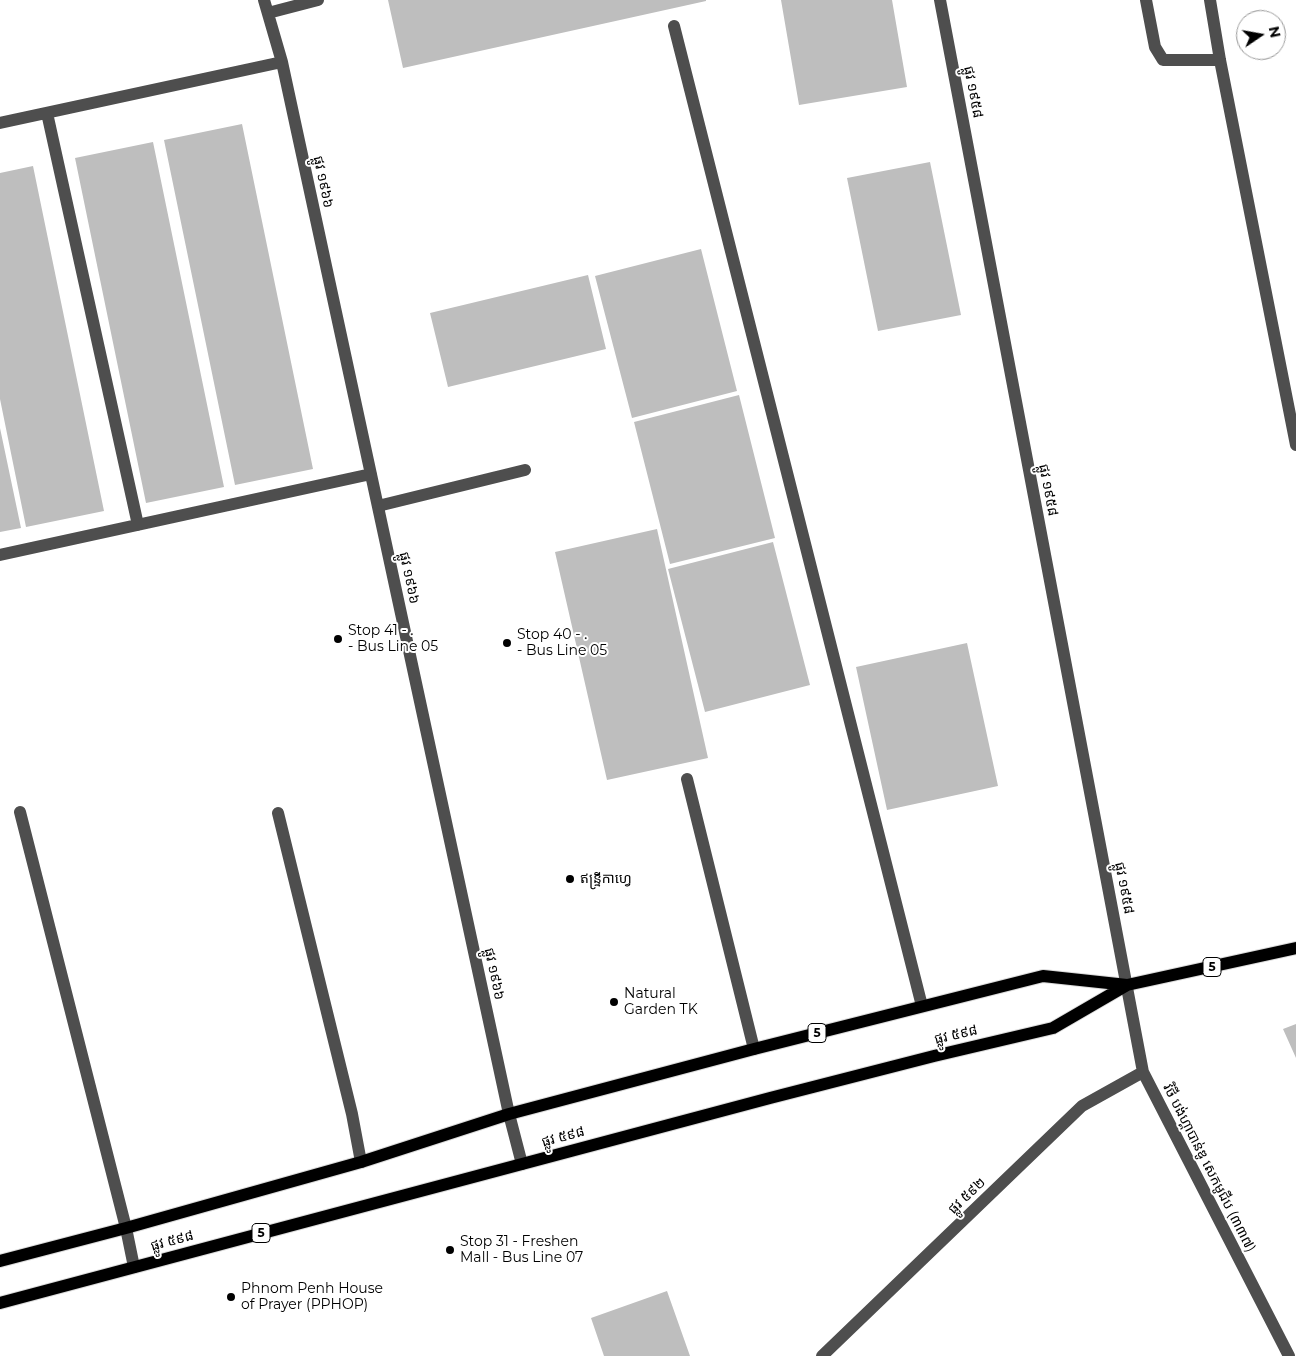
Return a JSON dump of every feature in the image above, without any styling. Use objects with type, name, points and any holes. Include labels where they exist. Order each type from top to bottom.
[{"type":"main road","name":"ផ្លូវ ៥៩៨","points":[[0,1303],[914,1061],[1053,1028],[1127,985],[1296,948]]},
{"type":"main road","name":"ផ្លូវ ៥៩៨","points":[[0,1262],[361,1162],[509,1114],[754,1049],[1043,976],[1127,985]]},
{"type":"street","name":"ផ្លូវ ១៩៦៦","points":[[264,0],[282,62],[509,1114],[522,1164]]},
{"type":"street","points":[[268,13],[318,0]]},
{"type":"street","name":"ផ្លូវ ១៩៥៨","points":[[940,0],[1127,985]]},
{"type":"street","points":[[1146,0],[1156,47],[1164,60],[1220,60]]},
{"type":"street","points":[[1210,0],[1220,60],[1296,445]]},
{"type":"street","points":[[674,26],[922,1006]]},
{"type":"street","points":[[0,123],[282,62]]},
{"type":"street","points":[[47,113],[138,525]]},
{"type":"street","points":[[378,506],[526,470]]},
{"type":"street","points":[[0,556],[371,474]]},
{"type":"street","points":[[687,779],[754,1049]]},
{"type":"street","points":[[20,812],[126,1228],[134,1267]]},
{"type":"street","points":[[278,813],[352,1114],[361,1162]]},
{"type":"street","name":"វិថី បង់ហ្គាបាន់ឌូ សេកមូជីប (៣៣៧)","points":[[1127,985],[1142,1072],[1289,1356]]},
{"type":"street","name":"ផ្លូវ ៥៩២","points":[[822,1356],[1082,1106],[1142,1072]]},
{"type":"building","points":[[388,0],[706,0],[706,1],[403,68]]},
{"type":"building","points":[[781,0],[892,0],[907,87],[799,105]]},
{"type":"building","points":[[242,124],[313,469],[235,485],[164,140]]},
{"type":"building","points":[[153,142],[224,487],[146,503],[75,158]]},
{"type":"building","points":[[930,162],[961,315],[878,331],[847,178]]},
{"type":"building","points":[[33,166],[104,511],[26,527],[0,399],[0,173]]},
{"type":"building","points":[[701,249],[737,391],[632,418],[595,276]]},
{"type":"building","points":[[588,275],[606,349],[448,387],[430,313]]},
{"type":"building","points":[[739,395],[775,538],[670,564],[634,422]]},
{"type":"building","points":[[0,428],[21,528],[0,532]]},
{"type":"building","points":[[657,529],[708,758],[607,780],[555,552]]},
{"type":"building","points":[[773,542],[810,685],[705,712],[668,569]]},
{"type":"building","points":[[967,643],[998,786],[887,810],[856,667]]},
{"type":"building","points":[[1296,1024],[1296,1058],[1283,1029]]},
{"type":"building","points":[[667,1291],[690,1356],[604,1356],[591,1318]]},
{"type":"place","name":"Stop 41 - . - Bus Line 05","points":[[338,639]]},
{"type":"place","name":"Stop 40 - . - Bus Line 05","points":[[507,643]]},
{"type":"place","name":"ឥន្ទ្រីកាហ្វេ","points":[[570,879]]},
{"type":"place","name":"Natural Garden TK","points":[[614,1002]]},
{"type":"place","name":"Stop 31 - Freshen Mall - Bus Line 07","points":[[450,1250]]},
{"type":"place","name":"Phnom Penh House of Prayer (PPHOP)","points":[[231,1297]]}]
